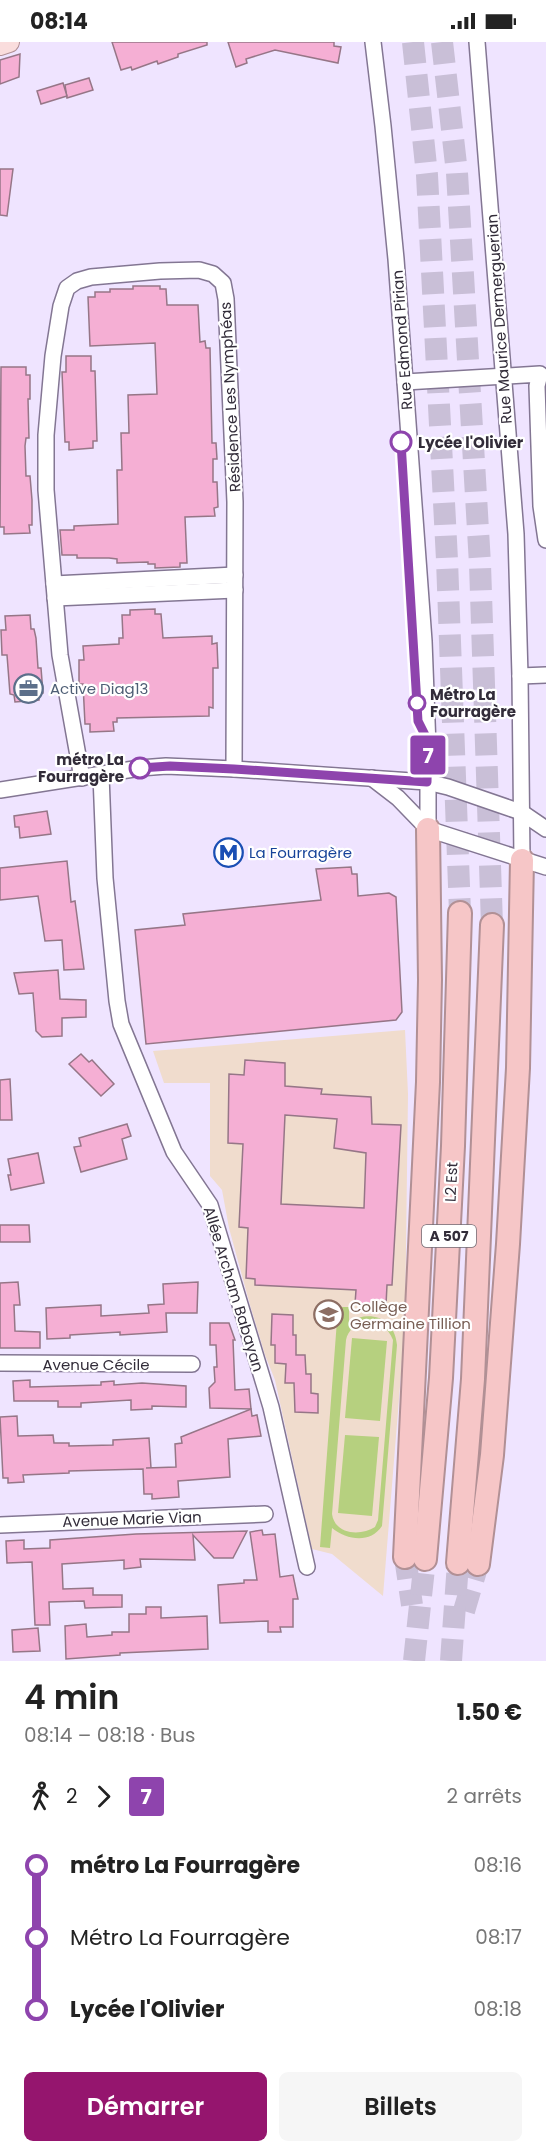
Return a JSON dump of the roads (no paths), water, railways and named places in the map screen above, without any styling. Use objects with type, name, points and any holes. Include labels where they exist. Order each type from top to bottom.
[{"type":"highway","name":"L2 Est","points":[[428,829],[430,980],[415,1558],[441,1378],[450,1215],[460,913]]},
{"type":"highway","name":"L2 Est","points":[[492,925],[473,1379],[468,1563],[492,1455],[508,1244],[518,1068],[522,860]]},
{"type":"main road","points":[[0,45],[9,42]]},
{"type":"street","name":"Rue Edmond Pirian","points":[[373,42],[384,136],[405,382],[424,641],[428,829]]},
{"type":"street","name":"Rue Maurice Dermerguerian","points":[[477,42],[516,534],[522,860]]},
{"type":"street","name":"Résidence Les Nymphéas","points":[[82,778],[60,656],[46,490],[46,435],[53,356],[61,306],[67,288],[77,281],[91,277],[160,271],[199,270],[213,274],[223,283],[226,299],[235,490],[234,769]]},
{"type":"street","points":[[405,382],[540,374],[537,386],[540,495],[546,540]]},
{"type":"street","points":[[55,591],[235,582]]},
{"type":"street","points":[[520,676],[546,675]]},
{"type":"street","points":[[0,790],[157,767],[234,769],[372,778],[427,782],[448,787],[521,812],[546,829]]},
{"type":"street","name":"Allée Archam Babayan","points":[[101,775],[105,878],[121,1024],[174,1152],[210,1205],[271,1407],[307,1567]]},
{"type":"street","points":[[372,778],[398,798],[428,829],[546,867]]},
{"type":"street","name":"Avenue Cécile","points":[[0,1363],[192,1364]]},
{"type":"street","name":"Avenue Marie Vian","points":[[0,1525],[265,1514]]},
{"type":"tunnel","points":[[413,42],[427,175],[447,560],[460,913]]},
{"type":"tunnel","points":[[442,42],[457,173],[480,564],[492,925]]},
{"type":"tunnel","points":[[405,1557],[412,1605]]},
{"type":"tunnel","points":[[414,1661],[425,1559]]},
{"type":"tunnel","points":[[451,1661],[458,1563]]},
{"type":"tunnel","points":[[464,1611],[478,1564]]},
{"type":"place","name":"Lycée l'Olivier","points":[[401,442]]},
{"type":"place","name":"Active Diag13","points":[[29,688]]},
{"type":"place","name":"Métro La Fourragère","points":[[417,703]]},
{"type":"place","name":"métro La Fourragère","points":[[140,768]]},
{"type":"place","name":"La Fourragère","points":[[228,852]]},
{"type":"place","name":"Collège Germaine Tillion","points":[[329,1315]]}]
